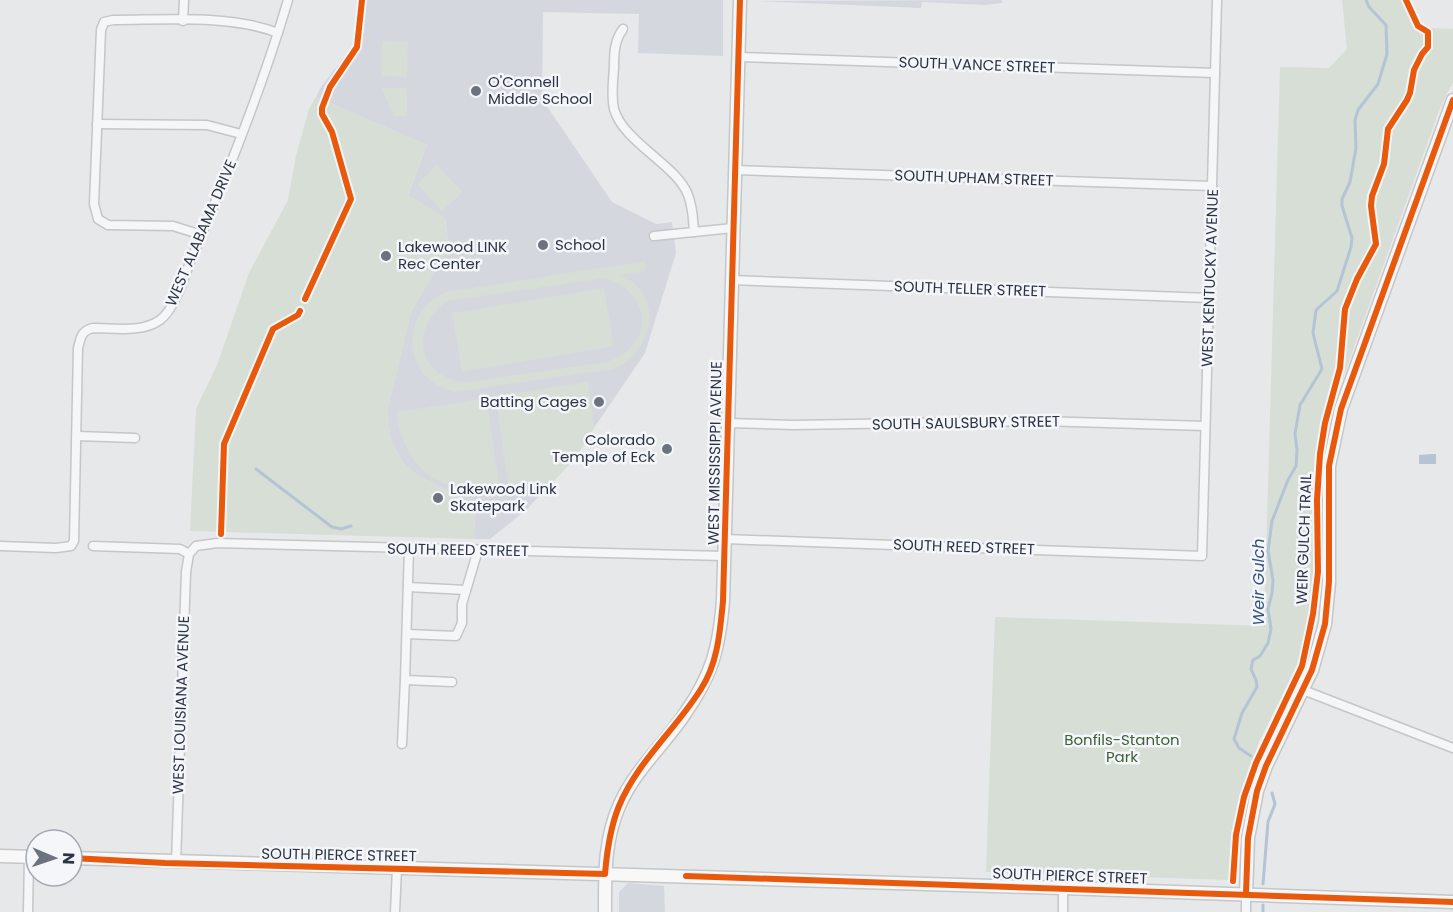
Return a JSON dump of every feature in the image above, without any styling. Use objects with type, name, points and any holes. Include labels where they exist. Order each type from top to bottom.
[{"type":"street","points":[[183,21],[184,0]]},
{"type":"street","name":"WEST ALABAMA DRIVE","points":[[0,546],[56,548],[70,546],[74,541],[78,436],[78,348],[81,333],[93,328],[145,328],[160,320],[170,310],[267,69],[288,0]]},
{"type":"street","name":"WEST MISSISSIPPI AVENUE","points":[[605,912],[605,874],[611,831],[626,792],[644,764],[685,715],[701,690],[712,665],[721,629],[740,0]]},
{"type":"street","name":"WEST KENTUCKY AVENUE","points":[[1202,556],[1217,0]]},
{"type":"street","points":[[202,235],[173,226],[108,225],[98,219],[94,204],[101,30],[104,22],[113,20],[237,22],[258,25],[278,33]]},
{"type":"street","points":[[623,29],[617,36],[614,54],[615,112],[626,129],[685,189],[691,203],[694,232]]},
{"type":"street","name":"SOUTH VANCE STREET","points":[[739,57],[1215,73]]},
{"type":"street","points":[[1246,912],[1248,838],[1257,791],[1266,766],[1316,659],[1327,612],[1328,486],[1336,427],[1358,358],[1453,100]]},
{"type":"street","points":[[98,124],[207,125],[241,134]]},
{"type":"street","name":"SOUTH UPHAM STREET","points":[[735,170],[1212,186]]},
{"type":"street","points":[[654,236],[733,228]]},
{"type":"street","name":"SOUTH TELLER STREET","points":[[731,280],[1209,298]]},
{"type":"street","name":"SOUTH SAULSBURY STREET","points":[[727,423],[793,425],[1048,421],[1205,426]]},
{"type":"street","points":[[78,436],[135,438]]},
{"type":"street","name":"SOUTH REED STREET","points":[[725,538],[1202,556]]},
{"type":"street","name":"SOUTH REED STREET","points":[[93,546],[191,551],[199,544],[217,543],[724,556]]},
{"type":"street","points":[[402,744],[409,548]]},
{"type":"street","points":[[407,634],[456,636],[462,623],[462,604],[478,550]]},
{"type":"street","name":"WEST LOUISIANA AVENUE","points":[[176,863],[185,583],[191,551]]},
{"type":"street","points":[[408,587],[466,590]]},
{"type":"street","points":[[405,680],[452,682]]},
{"type":"street","points":[[1303,690],[1452,745]]},
{"type":"street","points":[[0,856],[24,857]]},
{"type":"street","name":"SOUTH PIERCE STREET","points":[[84,859],[1453,902]]},
{"type":"street","points":[[395,912],[397,868]]},
{"type":"street","points":[[28,912],[30,888]]},
{"type":"street","points":[[1063,888],[1063,912]]},
{"type":"shaded area","points":[[359,0],[723,0],[723,56],[638,53],[639,14],[543,12],[542,99],[612,202],[656,224],[672,222],[676,253],[645,353],[576,457],[527,509],[490,539],[474,539],[475,505],[418,475],[405,465],[391,441],[387,412],[411,312],[449,247],[445,218],[408,195],[427,145],[316,97],[321,87],[357,41]]},
{"type":"shaded area","points":[[1002,0],[1002,3],[985,5],[922,2],[921,8],[757,1]]},
{"type":"shaded area","points":[[628,883],[664,886],[665,912],[619,912],[619,892]]},
{"type":"green space","name":"Bonfils-Stanton Park","points":[[1342,0],[1411,0],[1417,17],[1424,25],[1453,29],[1453,82],[1440,108],[1332,408],[1321,469],[1321,562],[1317,613],[1308,644],[1259,742],[1245,785],[1233,841],[1230,880],[986,872],[995,617],[1264,626],[1280,67],[1329,68],[1347,49]]},
{"type":"green space","points":[[382,41],[408,42],[407,77],[381,76]]},
{"type":"green space","points":[[381,88],[405,88],[407,90],[407,116],[394,116]]},
{"type":"green space","points":[[316,97],[427,145],[408,194],[445,218],[449,247],[411,312],[387,412],[391,441],[405,465],[418,475],[475,505],[474,539],[190,531],[196,409],[217,365],[249,273],[288,200],[296,156],[309,109]]},
{"type":"green space","points":[[437,165],[463,192],[442,211],[417,184]]},
{"type":"green space","points":[[645,261],[646,271],[620,275],[635,284],[644,295],[649,308],[649,322],[646,336],[638,349],[628,361],[614,369],[455,392],[437,385],[424,375],[416,361],[412,346],[419,315],[430,302],[445,292]],"holes":[[[606,278],[622,286],[633,296],[640,308],[642,320],[640,333],[633,345],[606,362],[467,382],[450,379],[437,372],[428,362],[423,337],[427,324],[435,312],[448,301]]]},
{"type":"green space","points":[[604,288],[614,346],[462,372],[452,313]]},
{"type":"green space","points":[[588,382],[594,428],[576,457],[554,481],[509,490],[496,400],[502,395]]},
{"type":"green space","points":[[481,399],[487,403],[500,489],[460,488],[429,475],[407,450],[396,412]]},
{"type":"water","points":[[1436,454],[1436,464],[1419,464],[1419,455]]},
{"type":"waterway","name":"Weir Gulch","points":[[1251,756],[1239,748],[1234,739],[1242,713],[1257,687],[1251,669],[1253,660],[1260,656],[1268,643],[1271,629],[1268,609],[1273,580],[1268,551],[1272,521],[1296,466],[1295,434],[1300,405],[1322,369],[1313,333],[1316,310],[1337,291],[1351,247],[1352,238],[1342,199],[1350,182],[1356,148],[1355,120],[1358,110],[1378,84],[1387,54],[1386,25],[1369,7],[1366,0]]},
{"type":"waterway","points":[[256,469],[332,527],[341,529],[351,526]]},
{"type":"waterway","name":"Weir Gulch","points":[[1263,884],[1268,822],[1275,804],[1272,793]]},
{"type":"waterway","name":"Weir Gulch","points":[[1263,905],[1263,912]]},
{"type":"cycle path","points":[[305,299],[351,199],[332,132],[322,114],[322,108],[330,87],[357,47],[362,0]]},
{"type":"cycle path","points":[[84,859],[165,863],[605,874],[609,839],[619,806],[646,760],[691,704],[707,679],[715,658],[719,635],[723,601],[740,0]]},
{"type":"cycle path","name":"WEIR GULCH TRAIL","points":[[1233,881],[1236,835],[1244,797],[1256,763],[1302,666],[1313,614],[1318,572],[1317,500],[1320,454],[1325,423],[1340,368],[1345,309],[1357,279],[1376,244],[1371,206],[1372,196],[1384,164],[1388,129],[1407,100],[1414,70],[1428,47],[1428,32],[1418,26],[1406,0]]},
{"type":"cycle path","points":[[1246,894],[1248,838],[1257,791],[1266,766],[1312,670],[1325,624],[1329,582],[1329,466],[1341,409],[1453,100]]},
{"type":"cycle path","points":[[221,534],[224,444],[273,329],[298,315],[300,311]]},
{"type":"cycle path","points":[[686,876],[1453,902]]},
{"type":"place","name":"O'Connell Middle School","points":[[476,91]]},
{"type":"place","name":"School","points":[[543,245]]},
{"type":"place","name":"Lakewood LINK Rec Center","points":[[386,256]]},
{"type":"place","name":"Batting Cages","points":[[599,402]]},
{"type":"place","name":"Colorado Temple of Eck","points":[[667,449]]},
{"type":"place","name":"Lakewood Link Skatepark","points":[[438,498]]}]
